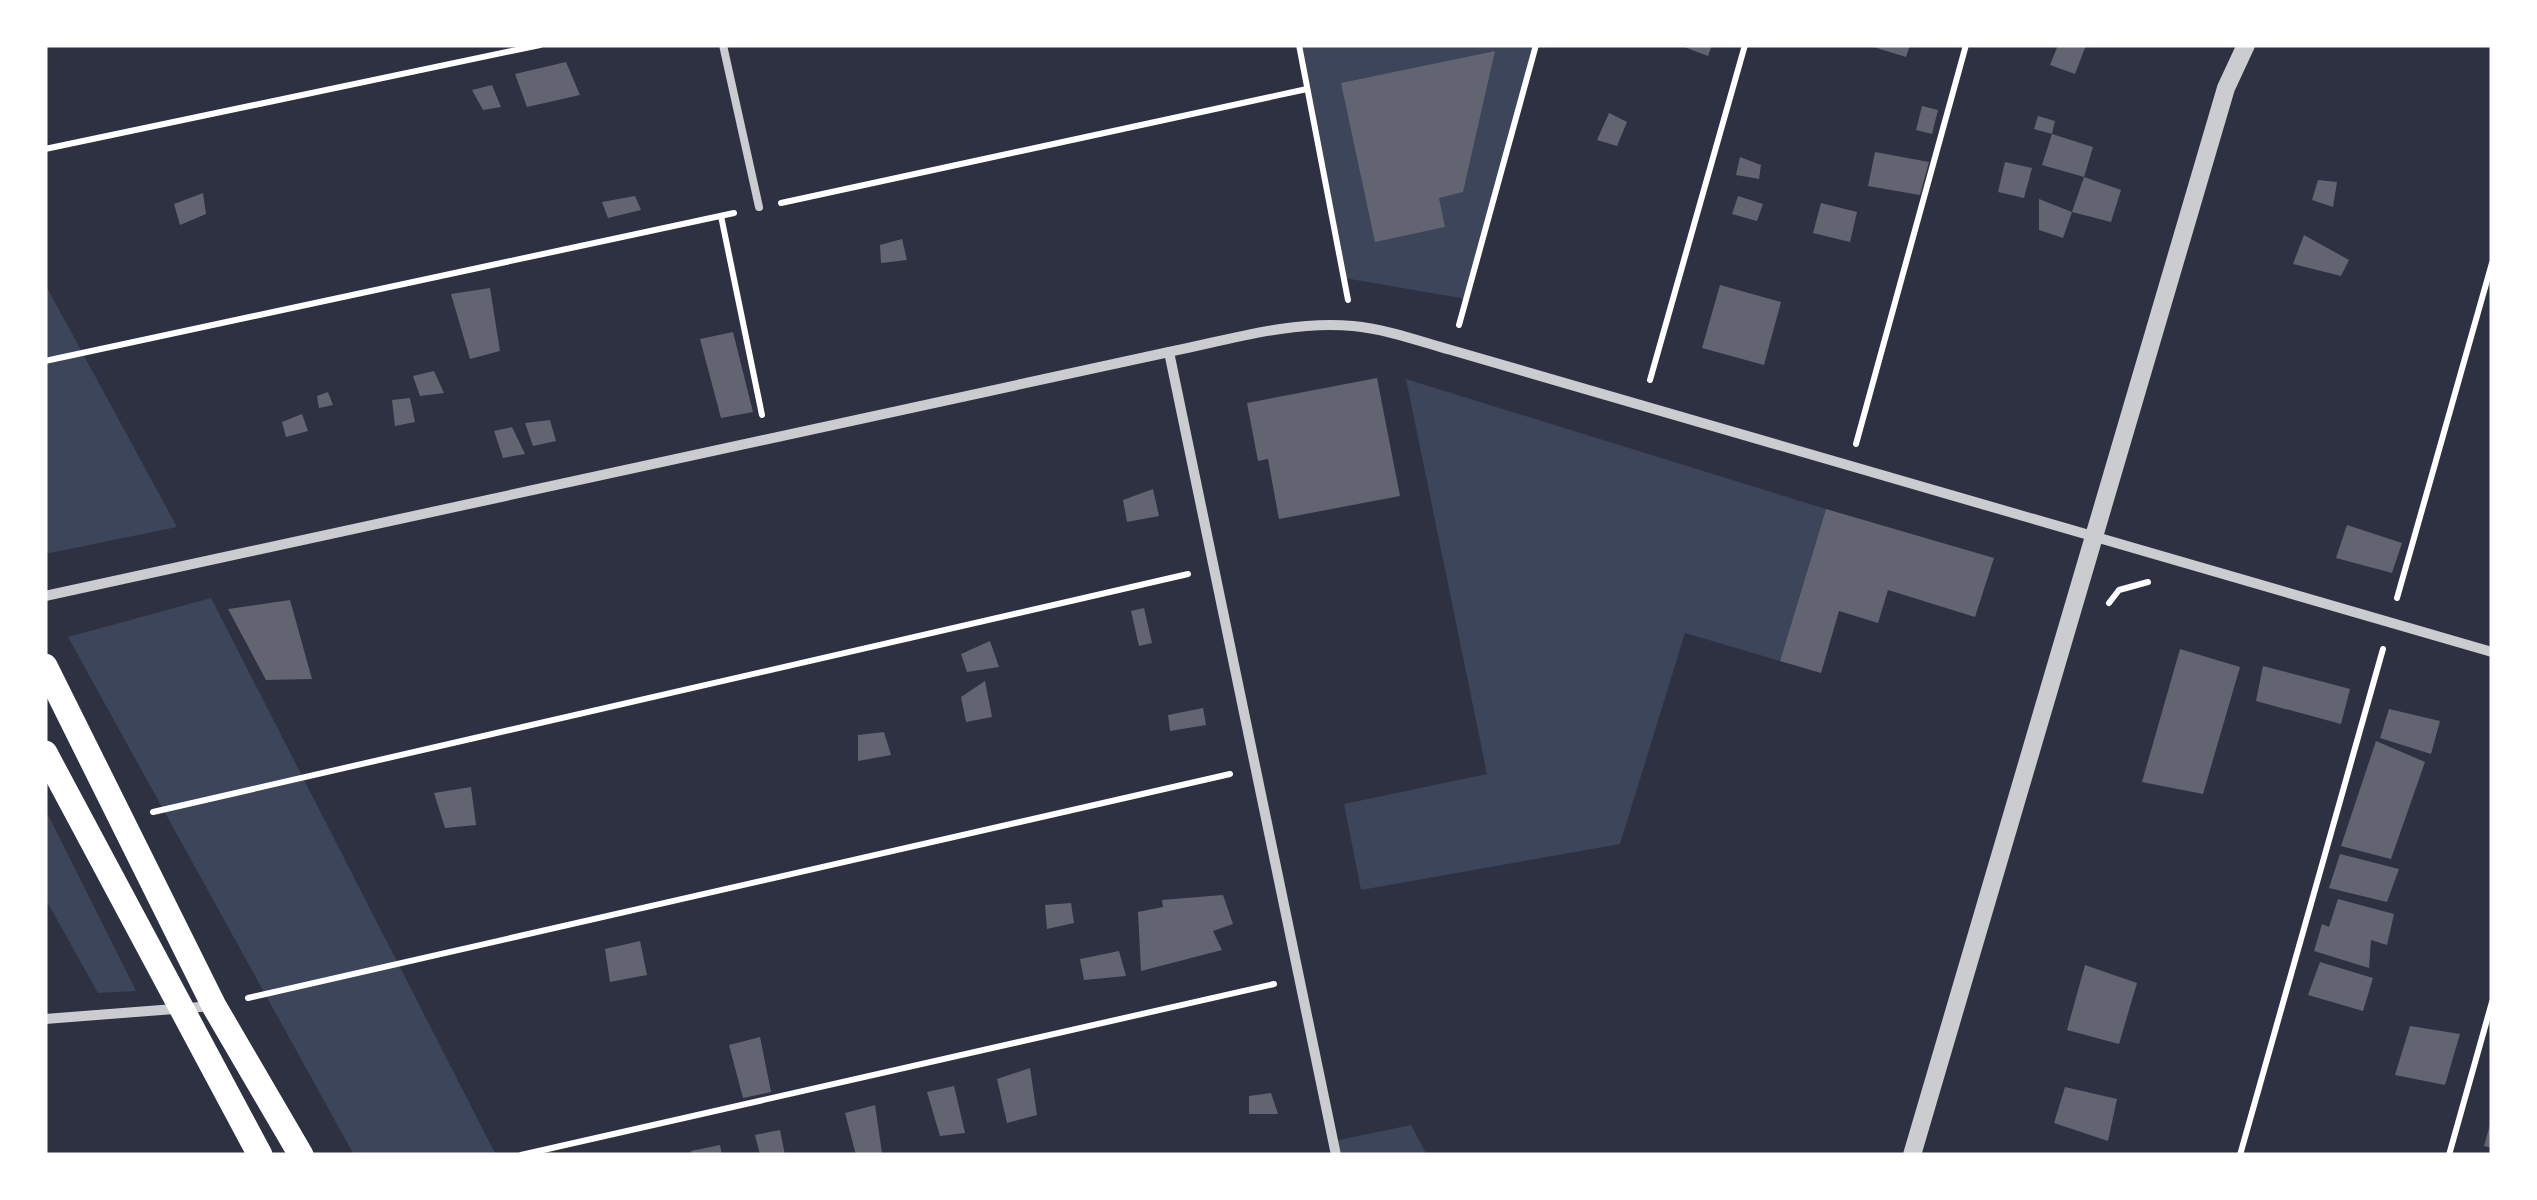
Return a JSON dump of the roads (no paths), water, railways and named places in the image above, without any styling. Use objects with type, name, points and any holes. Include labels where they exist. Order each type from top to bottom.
[{"type":"main road","points":[[45,666],[214,1006],[301,1155]]},
{"type":"main road","points":[[45,753],[260,1155]]},
{"type":"street","points":[[1912,1155],[2226,88],[2232,45]]},
{"type":"street","points":[[2226,88],[2246,45]]},
{"type":"street","points":[[45,596],[1169,352],[1320,326],[1354,326],[1451,350],[2492,652]]},
{"type":"street","points":[[1169,352],[1336,1155]]},
{"type":"street","points":[[45,1019],[214,1006]]},
{"type":"lane","points":[[724,45],[759,207]]}]
